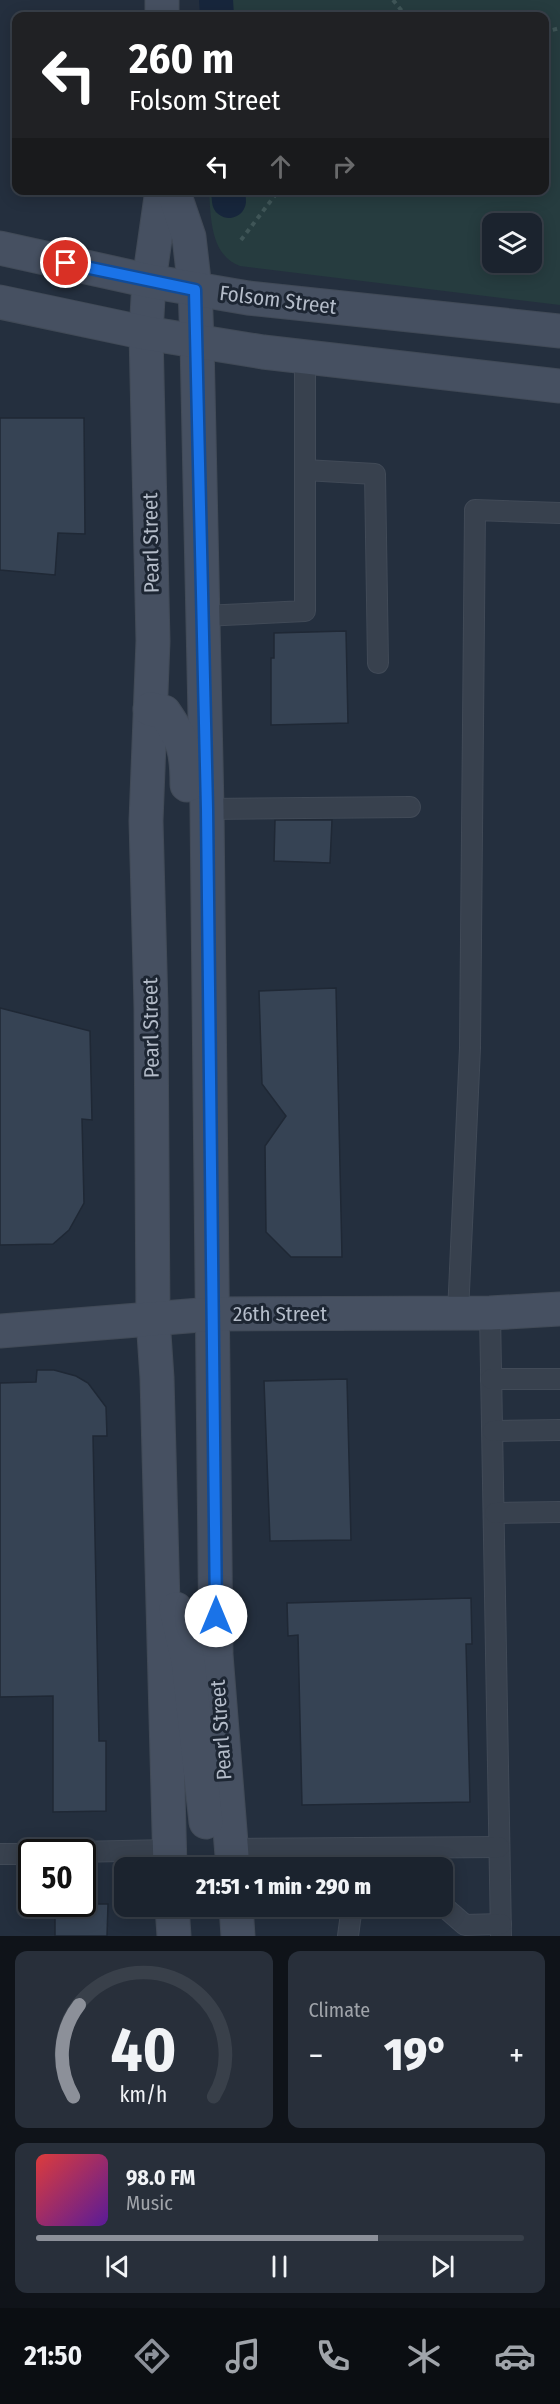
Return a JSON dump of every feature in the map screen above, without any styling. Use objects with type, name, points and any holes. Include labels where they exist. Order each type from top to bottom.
[{"type":"main road","name":"Pearl Street","points":[[161,195],[149,281],[146,333],[153,641],[146,821],[151,1007],[153,1319],[157,1378],[170,1857]]},
{"type":"main road","name":"Pearl Street","points":[[175,195],[189,237],[195,290],[197,342],[207,809],[206,932],[216,1655],[232,1857]]},
{"type":"main road","name":"Folsom Street","points":[[0,248],[195,290],[267,300],[560,331]]},
{"type":"main road","points":[[0,302],[197,342],[560,386]]},
{"type":"main road","points":[[150,709],[164,712],[178,732],[187,753],[191,877],[206,932]]},
{"type":"main road","name":"26th Street","points":[[0,1331],[213,1314],[474,1313],[560,1310]]},
{"type":"main road","points":[[160,1553],[188,1661],[207,1826],[211,1840],[231,1857]]},
{"type":"main road","points":[[173,1917],[174,1936]]},
{"type":"main road","points":[[237,1917],[238,1936]]},
{"type":"lane","points":[[203,616],[305,611],[305,356]]},
{"type":"lane","points":[[305,471],[375,474],[378,663]]},
{"type":"lane","points":[[453,1915],[465,1925],[501,1930],[491,1379],[474,1313],[470,1048],[475,510],[560,513]]},
{"type":"lane","points":[[207,809],[410,807]]},
{"type":"lane","points":[[491,1379],[560,1379]]},
{"type":"lane","points":[[493,1431],[560,1430]]},
{"type":"lane","points":[[495,1513],[560,1512]]},
{"type":"lane","points":[[256,1857],[499,1847]]},
{"type":"lane","points":[[0,1854],[18,1854]]},
{"type":"lane","points":[[96,1854],[143,1857]]},
{"type":"lane","points":[[348,1936],[351,1917]]},
{"type":"path","points":[[393,0],[403,12]]},
{"type":"path","points":[[241,240],[276,195]]},
{"type":"green space","points":[[201,0],[560,0],[560,305],[240,266],[230,261],[223,253],[214,234],[209,195],[549,195],[549,12],[201,12]]},
{"type":"building","points":[[0,418],[84,418],[85,534],[58,533],[55,575],[0,570]]},
{"type":"building","points":[[346,631],[348,723],[271,725],[271,658],[274,658],[274,633]]},
{"type":"building","points":[[275,820],[332,820],[330,863],[274,861]]},
{"type":"building","points":[[336,988],[342,1257],[291,1257],[266,1232],[265,1146],[286,1116],[262,1084],[259,991]]},
{"type":"building","points":[[0,1008],[90,1031],[92,1120],[82,1119],[84,1203],[69,1230],[53,1244],[0,1245]]},
{"type":"building","points":[[37,1370],[54,1370],[76,1376],[88,1383],[106,1407],[107,1436],[93,1436],[99,1741],[106,1741],[106,1811],[53,1812],[53,1696],[0,1697],[0,1383],[36,1382]]},
{"type":"building","points":[[347,1379],[351,1540],[270,1541],[264,1381]]},
{"type":"building","points":[[471,1598],[472,1644],[466,1644],[470,1802],[302,1805],[298,1635],[288,1636],[287,1603]]},
{"type":"building","points":[[96,1904],[108,1904],[107,1936],[55,1936],[55,1917],[96,1917]]},
{"type":"waterway","points":[[216,0],[217,12]]},
{"type":"waterway","points":[[228,195],[229,201]]},
{"type":"route","points":[[66,263],[195,290],[207,809],[216,1616]]}]
